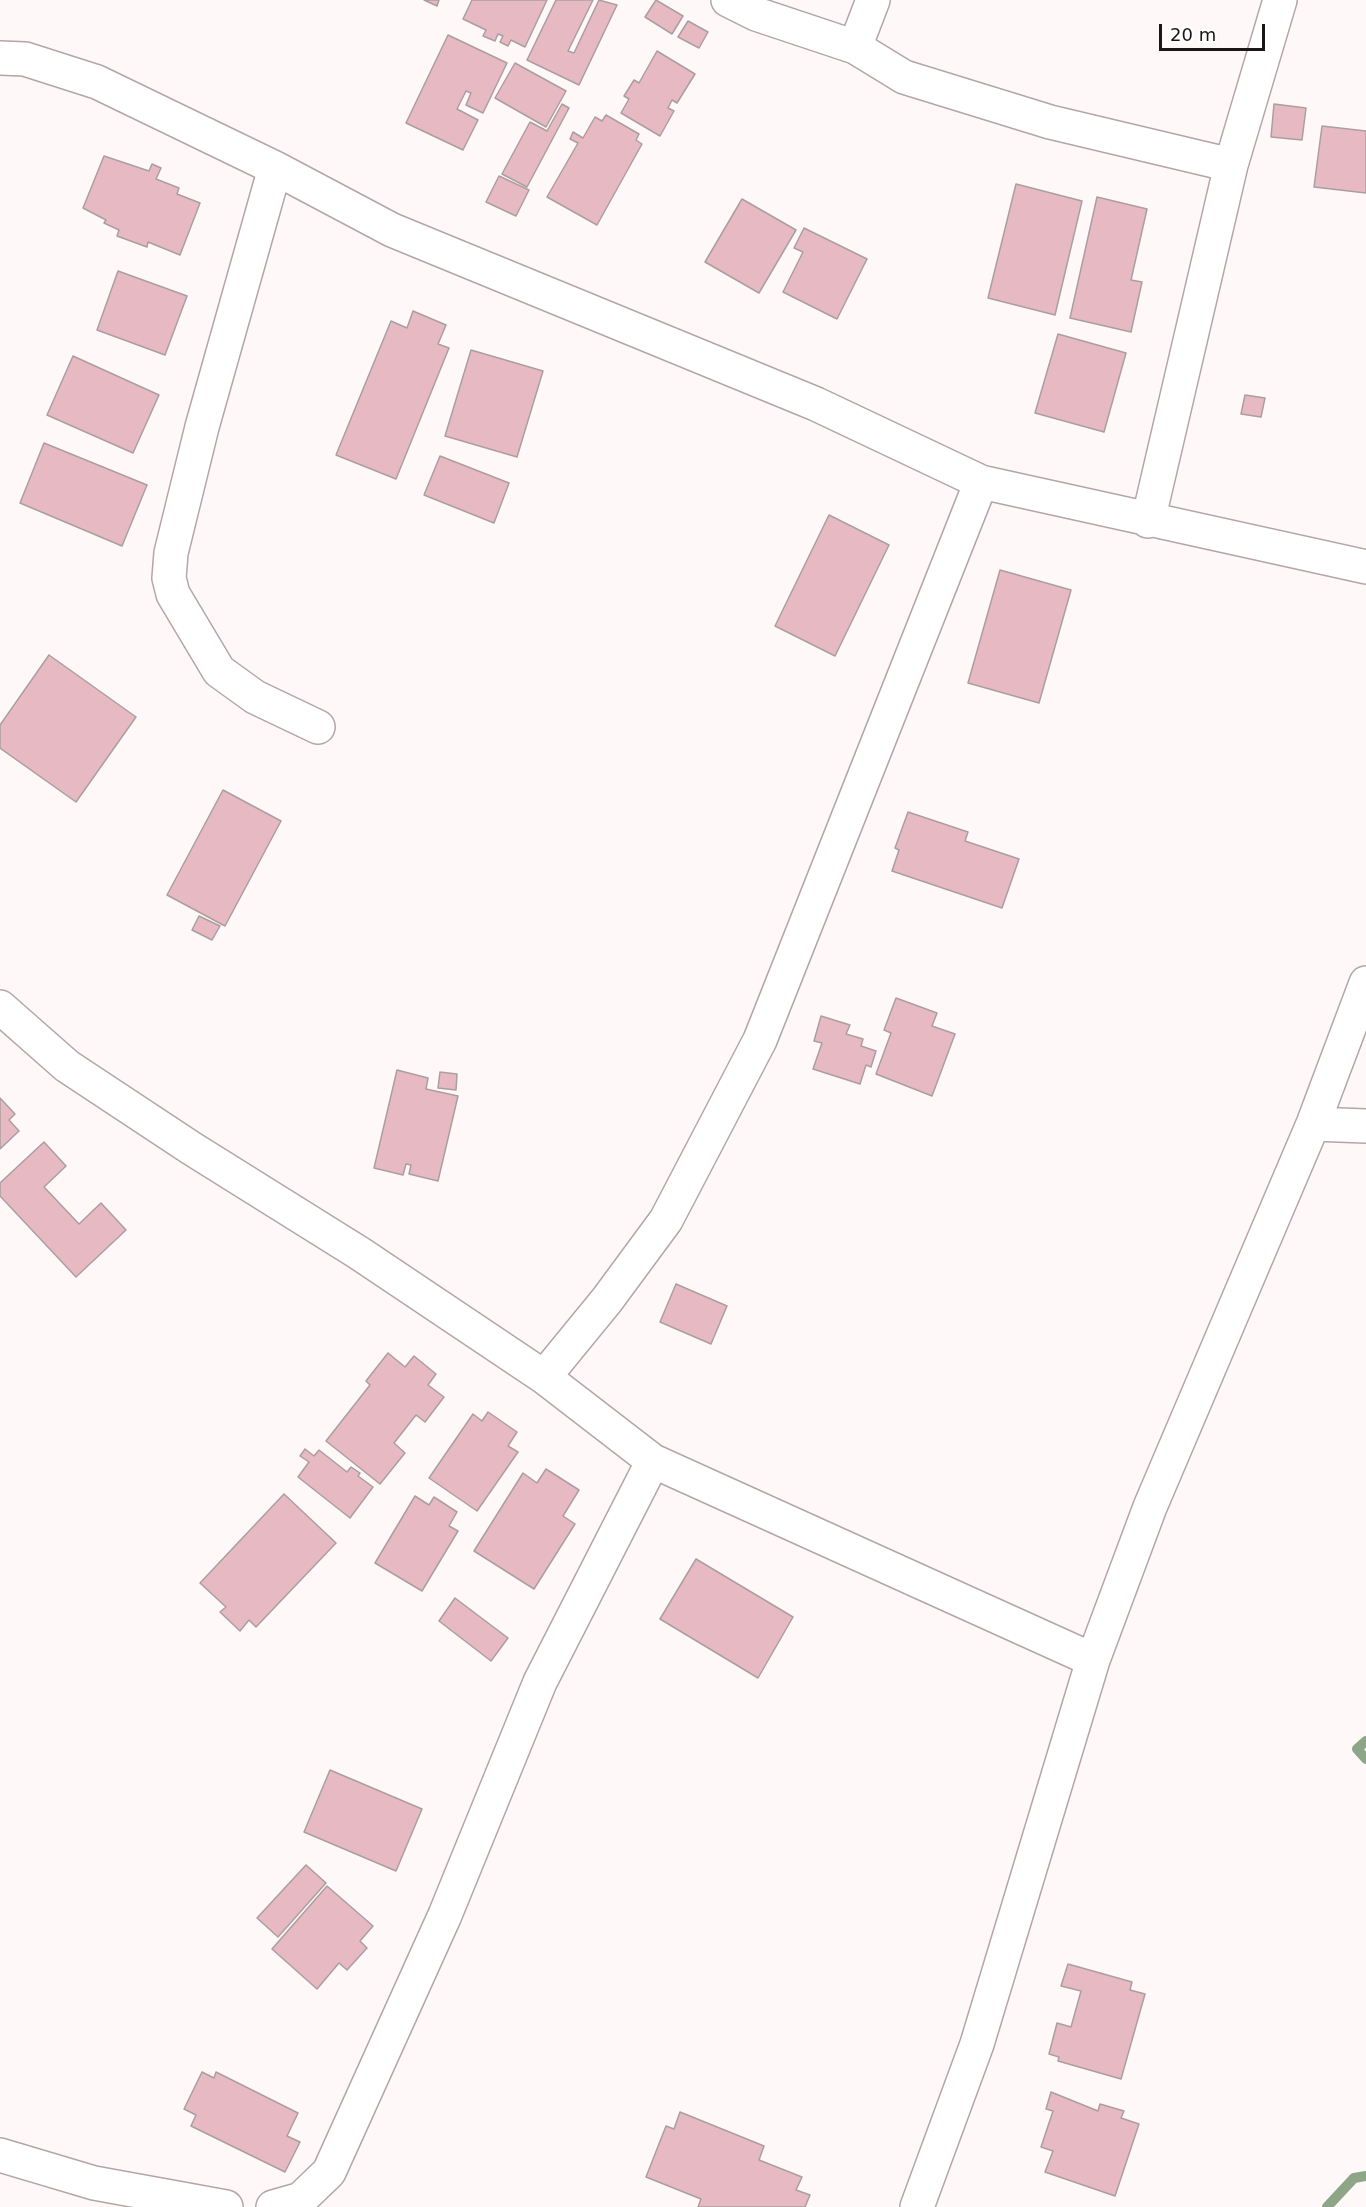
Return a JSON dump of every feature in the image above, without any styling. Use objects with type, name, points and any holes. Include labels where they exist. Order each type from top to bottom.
[{"type":"street","points":[[728,0],[756,14],[855,47],[904,77],[1050,122],[1231,165]]},
{"type":"street","points":[[855,47],[873,0]]},
{"type":"street","points":[[1148,521],[1231,165],[1280,0]]},
{"type":"street","points":[[0,58],[25,59],[97,82],[275,168],[392,230],[816,404],[981,482],[1148,521],[1366,567]]},
{"type":"street","points":[[275,168],[199,438],[171,553],[170,578],[173,594],[219,671],[255,696],[318,727]]},
{"type":"street","points":[[544,1377],[607,1300],[666,1220],[760,1040],[981,482]]},
{"type":"street","points":[[917,2207],[977,2044],[1093,1660],[1150,1507],[1312,1124],[1366,983]]},
{"type":"street","points":[[0,1007],[67,1066],[191,1148],[359,1252],[544,1377],[653,1461],[1093,1660]]},
{"type":"street","points":[[1312,1124],[1366,1126]]},
{"type":"street","points":[[273,2207],[301,2199],[329,2172],[445,1915],[540,1682],[653,1461]]},
{"type":"street","points":[[0,2155],[94,2183],[226,2207]]},
{"type":"building","points":[[424,0],[439,0],[437,6]]},
{"type":"building","points":[[472,0],[547,0],[525,47],[511,40],[508,46],[500,42],[503,36],[498,34],[495,41],[483,36],[486,30],[463,19]]},
{"type":"building","points":[[556,0],[593,0],[568,51],[574,53],[599,0],[617,5],[579,85],[527,60]]},
{"type":"building","points":[[656,0],[683,16],[672,34],[645,17]]},
{"type":"building","points":[[688,21],[708,32],[699,48],[678,37]]},
{"type":"building","points":[[448,35],[507,63],[483,113],[466,105],[471,93],[466,91],[457,109],[478,120],[463,150],[406,123]]},
{"type":"building","points":[[657,51],[695,74],[677,103],[672,100],[668,108],[674,111],[660,136],[621,113],[629,99],[624,96],[634,80],[639,83]]},
{"type":"building","points":[[515,63],[566,91],[546,127],[495,98]]},
{"type":"building","points":[[562,104],[569,108],[527,187],[502,174],[530,122],[547,131]]},
{"type":"building","points":[[1274,104],[1306,108],[1302,140],[1271,137]]},
{"type":"building","points":[[606,115],[639,134],[636,140],[642,144],[597,225],[547,197],[578,143],[570,139],[573,132],[583,138],[595,117],[602,121]]},
{"type":"building","points":[[1322,126],[1366,131],[1366,193],[1314,187]]},
{"type":"building","points":[[104,156],[149,171],[152,164],[161,168],[156,179],[179,188],[177,194],[200,203],[180,255],[148,242],[147,247],[117,236],[119,230],[104,223],[106,220],[83,208]]},
{"type":"building","points":[[499,176],[529,190],[516,216],[486,202]]},
{"type":"building","points":[[1016,184],[1082,201],[1055,315],[988,298]]},
{"type":"building","points":[[1097,197],[1147,209],[1131,280],[1142,282],[1131,332],[1070,318]]},
{"type":"building","points":[[742,199],[796,230],[759,293],[705,262]]},
{"type":"building","points":[[804,228],[867,259],[837,319],[783,292],[803,252],[794,248]]},
{"type":"building","points":[[118,271],[187,296],[165,355],[97,330]]},
{"type":"building","points":[[413,311],[446,325],[438,344],[449,348],[396,479],[336,455],[391,321],[407,328]]},
{"type":"building","points":[[1058,334],[1126,353],[1104,432],[1035,413]]},
{"type":"building","points":[[471,350],[543,371],[517,457],[445,436]]},
{"type":"building","points":[[73,356],[159,395],[133,453],[47,415]]},
{"type":"building","points":[[1245,395],[1265,398],[1261,417],[1241,414]]},
{"type":"building","points":[[44,443],[147,485],[122,546],[20,503]]},
{"type":"building","points":[[440,456],[509,483],[494,523],[424,495]]},
{"type":"building","points":[[829,515],[889,545],[835,656],[775,626]]},
{"type":"building","points":[[1000,570],[1071,590],[1039,703],[968,683]]},
{"type":"building","points":[[49,655],[136,717],[76,802],[0,748],[0,725]]},
{"type":"building","points":[[223,790],[281,821],[225,926],[167,895]]},
{"type":"building","points":[[908,812],[968,832],[965,841],[1019,859],[1002,908],[892,871],[899,850],[895,848]]},
{"type":"building","points":[[199,916],[220,926],[212,940],[192,930]]},
{"type":"building","points":[[896,998],[937,1013],[932,1026],[955,1034],[932,1096],[876,1074],[891,1033],[884,1030]]},
{"type":"building","points":[[821,1016],[850,1025],[846,1034],[863,1039],[861,1046],[876,1051],[871,1067],[866,1065],[860,1084],[813,1069],[822,1043],[814,1041]]},
{"type":"building","points":[[397,1070],[428,1078],[426,1089],[458,1096],[438,1181],[409,1174],[411,1165],[406,1164],[403,1175],[374,1168]]},
{"type":"building","points":[[440,1072],[457,1074],[456,1090],[438,1088]]},
{"type":"building","points":[[0,1098],[15,1114],[9,1120],[19,1131],[0,1149]]},
{"type":"building","points":[[44,1142],[66,1166],[44,1187],[79,1224],[101,1203],[126,1230],[76,1277],[0,1196],[0,1183]]},
{"type":"building","points":[[676,1284],[727,1306],[711,1344],[660,1322]]},
{"type":"building","points":[[388,1353],[405,1367],[414,1356],[436,1374],[428,1385],[444,1397],[425,1422],[416,1415],[394,1443],[405,1453],[380,1484],[326,1441],[370,1385],[366,1381]]},
{"type":"building","points":[[488,1412],[517,1432],[508,1446],[518,1452],[477,1511],[429,1478],[473,1414],[482,1421]]},
{"type":"building","points":[[305,1449],[314,1456],[319,1450],[347,1472],[351,1467],[360,1473],[358,1476],[373,1487],[350,1518],[298,1477],[309,1462],[300,1456]]},
{"type":"building","points":[[546,1469],[579,1490],[563,1516],[575,1524],[534,1589],[474,1551],[523,1473],[537,1483]]},
{"type":"building","points":[[284,1494],[336,1543],[256,1627],[249,1620],[240,1631],[220,1612],[226,1607],[200,1583]]},
{"type":"building","points":[[415,1496],[429,1505],[434,1497],[457,1512],[449,1526],[458,1531],[422,1591],[375,1563]]},
{"type":"building","points":[[696,1559],[793,1617],[758,1678],[660,1619]]},
{"type":"building","points":[[455,1598],[508,1638],[491,1661],[439,1621]]},
{"type":"building","points":[[330,1770],[422,1809],[396,1871],[304,1832]]},
{"type":"building","points":[[306,1865],[326,1883],[278,1937],[257,1918]]},
{"type":"building","points":[[327,1886],[373,1926],[360,1941],[367,1948],[347,1970],[339,1963],[317,1989],[272,1949]]},
{"type":"building","points":[[1068,1964],[1132,1982],[1130,1990],[1145,1994],[1121,2079],[1058,2061],[1059,2057],[1049,2054],[1057,2023],[1071,2027],[1081,1991],[1061,1986]]},
{"type":"building","points":[[202,2072],[214,2078],[216,2072],[298,2113],[287,2136],[300,2142],[285,2172],[191,2126],[196,2115],[184,2109]]},
{"type":"building","points":[[1051,2092],[1098,2111],[1100,2104],[1124,2111],[1121,2118],[1139,2124],[1115,2196],[1045,2172],[1053,2151],[1041,2147],[1053,2111],[1046,2109]]},
{"type":"building","points":[[680,2112],[764,2146],[759,2160],[802,2177],[796,2190],[810,2195],[805,2207],[698,2207],[701,2199],[646,2177],[666,2126],[674,2129]]},
{"type":"waterway","points":[[1366,1741],[1357,1749],[1366,1759]]},
{"type":"waterway","points":[[1327,2207],[1354,2178],[1366,2176]]}]
